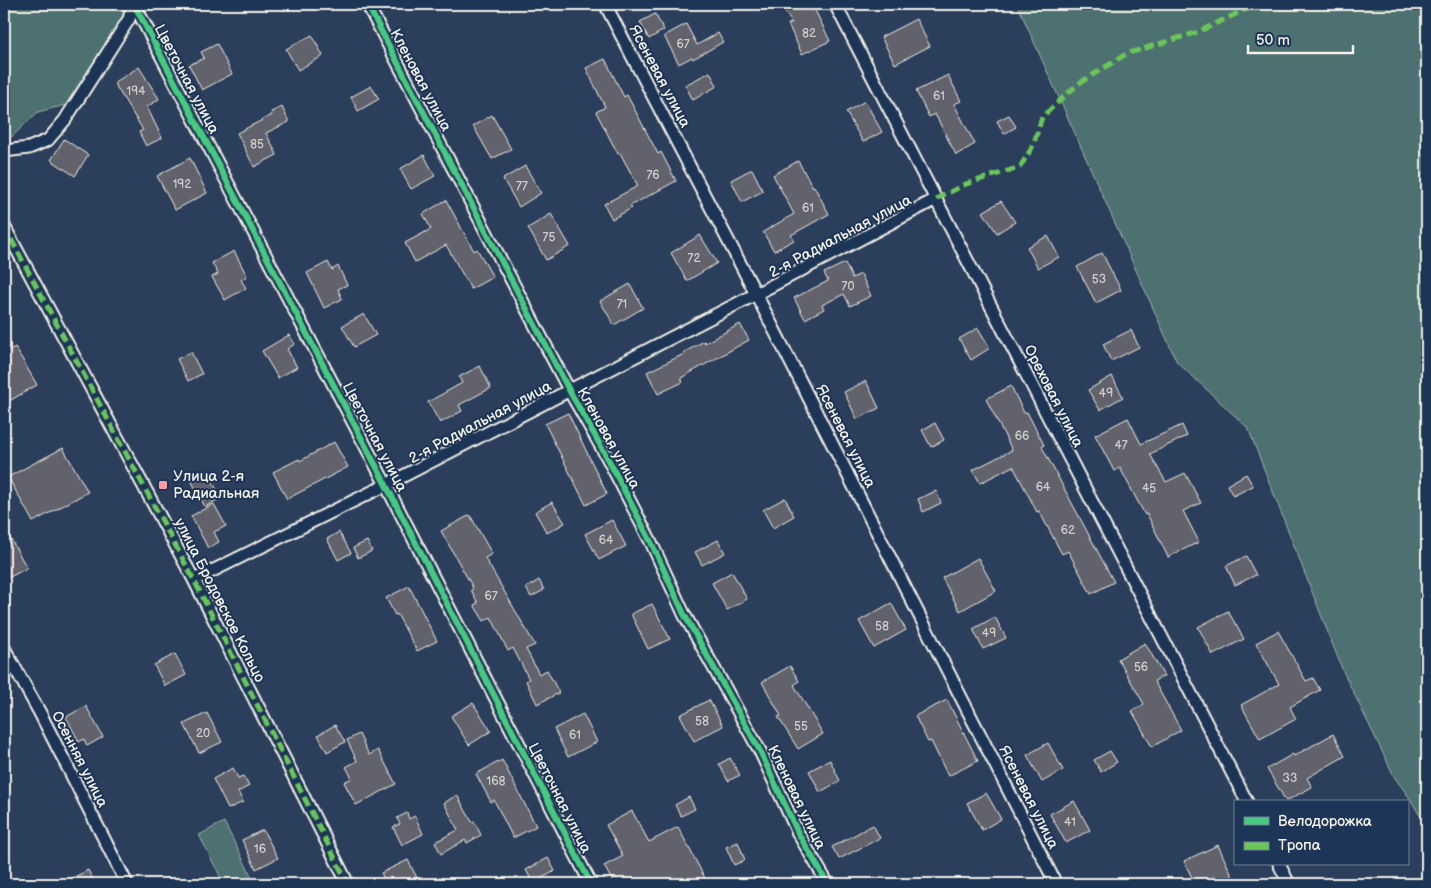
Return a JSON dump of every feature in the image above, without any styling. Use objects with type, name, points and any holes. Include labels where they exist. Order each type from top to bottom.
[{"type":"street","points":[[4,151],[29,148],[48,140],[65,120],[129,19],[134,4]]},
{"type":"street","name":"Цветочная улица","points":[[134,4],[386,485],[591,884]]},
{"type":"street","name":"Кленовая улица","points":[[367,4],[569,390],[607,457],[651,542],[684,614],[760,751],[798,833],[828,884]]},
{"type":"street","name":"Ясеневая улица","points":[[605,4],[756,294],[1056,884]]},
{"type":"street","name":"Ореховая улица","points":[[835,4],[1246,800]]},
{"type":"street","name":"2-я Радиальная улица","points":[[194,580],[386,485],[936,199]]},
{"type":"street","name":"улица Бродовское Кольцо","points":[[4,226],[194,580],[348,884]]},
{"type":"street","name":"Осенняя улица","points":[[4,648],[40,713],[127,884]]},
{"type":"street","points":[[1280,866],[1289,884]]},
{"type":"green space","points":[[4,4],[124,4],[127,12],[65,105],[38,112],[4,144]]},
{"type":"green space","points":[[1017,4],[1427,4],[1427,821],[1419,814],[1395,778],[1343,671],[1248,428],[1177,362]]},
{"type":"green space","points":[[224,822],[255,883],[224,884],[199,835]]},
{"type":"building","points":[[780,4],[812,4],[830,41],[802,54],[788,24],[792,23]]},
{"type":"building","points":[[655,14],[664,30],[649,39],[640,22]]},
{"type":"building","points":[[916,19],[930,46],[895,64],[881,37]]},
{"type":"building","points":[[686,24],[697,45],[718,33],[723,42],[693,59],[692,57],[679,64],[664,36]]},
{"type":"building","points":[[312,35],[323,56],[298,70],[286,49]]},
{"type":"building","points":[[217,44],[232,74],[202,90],[189,65],[204,58],[201,52]]},
{"type":"building","points":[[605,59],[624,97],[627,95],[658,154],[661,152],[676,181],[630,206],[632,208],[612,219],[604,204],[638,186],[620,153],[618,154],[596,112],[605,107],[586,68]]},
{"type":"building","points":[[139,67],[159,99],[147,107],[162,138],[146,146],[139,132],[143,130],[114,83]]},
{"type":"building","points":[[710,72],[717,86],[693,100],[685,85]]},
{"type":"building","points":[[948,75],[961,101],[954,104],[975,144],[956,155],[935,114],[929,117],[916,91]]},
{"type":"building","points":[[371,86],[379,99],[358,111],[351,97]]},
{"type":"building","points":[[865,101],[882,132],[863,142],[846,112]]},
{"type":"building","points":[[282,107],[289,122],[266,133],[277,155],[254,167],[237,133],[272,115],[271,112]]},
{"type":"building","points":[[492,115],[511,149],[492,159],[473,126]]},
{"type":"building","points":[[1009,115],[1016,127],[1004,134],[997,121]]},
{"type":"building","points":[[64,139],[88,155],[75,176],[51,160]]},
{"type":"building","points":[[424,155],[435,176],[411,189],[400,169]]},
{"type":"building","points":[[190,158],[207,193],[175,210],[157,176]]},
{"type":"building","points":[[798,161],[829,214],[791,235],[794,240],[774,251],[763,232],[794,214],[773,175]]},
{"type":"building","points":[[525,166],[541,193],[519,207],[503,179]]},
{"type":"building","points":[[752,169],[763,191],[742,202],[731,180]]},
{"type":"building","points":[[446,200],[474,251],[477,249],[493,277],[471,289],[446,245],[415,262],[405,243],[431,229],[423,214]]},
{"type":"building","points":[[1001,201],[1015,222],[997,233],[983,212]]},
{"type":"building","points":[[551,214],[570,246],[546,260],[528,228]]},
{"type":"building","points":[[700,235],[717,263],[687,281],[671,253]]},
{"type":"building","points":[[1048,236],[1059,257],[1038,268],[1027,247]]},
{"type":"building","points":[[234,251],[247,276],[241,280],[246,288],[225,300],[212,277],[218,274],[212,263]]},
{"type":"building","points":[[1102,253],[1121,290],[1096,303],[1077,267]]},
{"type":"building","points":[[328,262],[332,270],[338,266],[347,285],[338,289],[342,299],[324,308],[307,273]]},
{"type":"building","points":[[845,263],[852,278],[861,274],[871,296],[850,306],[844,294],[822,305],[824,309],[805,319],[794,298],[828,281],[824,273]]},
{"type":"building","points":[[630,284],[643,308],[614,325],[600,301]]},
{"type":"building","points":[[364,314],[376,335],[354,347],[342,326]]},
{"type":"building","points":[[740,324],[749,340],[681,378],[683,382],[658,394],[647,372]]},
{"type":"building","points":[[978,328],[990,348],[971,360],[959,339]]},
{"type":"building","points":[[1131,330],[1139,347],[1111,361],[1103,344]]},
{"type":"building","points":[[289,335],[295,344],[287,349],[297,367],[278,378],[262,351]]},
{"type":"building","points":[[15,347],[37,385],[4,404],[4,353]]},
{"type":"building","points":[[191,352],[202,374],[188,381],[177,359]]},
{"type":"building","points":[[480,366],[491,388],[459,405],[462,411],[440,423],[428,402],[462,383],[459,377]]},
{"type":"building","points":[[1112,376],[1123,397],[1100,410],[1088,390]]},
{"type":"building","points":[[866,381],[879,408],[857,419],[844,392]]},
{"type":"building","points":[[1011,386],[1024,413],[1027,412],[1044,445],[1042,447],[1114,582],[1091,594],[1068,551],[1062,554],[1013,466],[980,483],[973,470],[1012,450],[986,399]]},
{"type":"building","points":[[568,413],[607,494],[586,505],[545,424]]},
{"type":"building","points":[[1128,418],[1141,444],[1182,425],[1187,436],[1150,454],[1166,482],[1185,473],[1201,503],[1183,511],[1199,542],[1168,557],[1147,514],[1145,515],[1120,468],[1114,471],[1095,435]]},
{"type":"building","points":[[935,423],[944,440],[931,447],[922,430]]},
{"type":"building","points":[[334,442],[348,467],[287,499],[273,472],[299,459],[300,461]]},
{"type":"building","points":[[63,448],[88,492],[33,522],[8,477]]},
{"type":"building","points":[[207,471],[221,498],[205,507],[191,480]]},
{"type":"building","points":[[1246,474],[1253,486],[1233,496],[1227,485]]},
{"type":"building","points":[[936,491],[941,503],[923,512],[918,499]]},
{"type":"building","points":[[785,498],[794,516],[773,528],[763,510]]},
{"type":"building","points":[[552,502],[565,523],[547,533],[535,512]]},
{"type":"building","points":[[214,504],[226,526],[214,532],[219,542],[208,548],[191,516]]},
{"type":"building","points":[[470,515],[492,554],[485,558],[535,645],[526,649],[539,674],[547,670],[559,693],[537,704],[526,681],[529,679],[513,648],[508,651],[491,617],[484,621],[474,605],[478,603],[471,590],[473,588],[441,531]]},
{"type":"building","points":[[612,520],[626,546],[599,560],[585,534]]},
{"type":"building","points":[[4,527],[27,568],[4,580]]},
{"type":"building","points":[[339,532],[351,553],[338,560],[327,539]]},
{"type":"building","points":[[718,540],[725,553],[702,565],[695,552]]},
{"type":"building","points":[[367,541],[372,551],[358,558],[353,548]]},
{"type":"building","points":[[1246,556],[1256,575],[1235,585],[1226,566]]},
{"type":"building","points":[[978,558],[996,591],[960,611],[942,578]]},
{"type":"building","points":[[732,572],[747,599],[727,610],[712,583]]},
{"type":"building","points":[[539,580],[544,590],[531,597],[526,588]]},
{"type":"building","points":[[409,586],[437,641],[417,651],[386,598]]},
{"type":"building","points":[[891,603],[906,630],[874,648],[859,621]]},
{"type":"building","points":[[652,604],[670,639],[648,649],[631,614]]},
{"type":"building","points":[[1228,611],[1244,639],[1213,655],[1198,627]]},
{"type":"building","points":[[995,617],[1006,638],[983,649],[973,629]]},
{"type":"building","points":[[1278,631],[1306,681],[1313,678],[1320,690],[1290,707],[1296,719],[1260,739],[1241,705],[1279,684],[1256,643]]},
{"type":"building","points":[[1145,643],[1164,676],[1154,681],[1181,730],[1152,747],[1132,711],[1144,704],[1118,659]]},
{"type":"building","points":[[175,654],[186,675],[165,686],[154,665]]},
{"type":"building","points":[[790,666],[799,681],[794,685],[823,734],[798,749],[778,717],[781,716],[762,682]]},
{"type":"building","points":[[709,700],[723,726],[694,741],[680,715]]},
{"type":"building","points":[[947,700],[978,761],[948,776],[931,741],[928,742],[915,716]]},
{"type":"building","points":[[473,703],[491,731],[469,745],[451,716]]},
{"type":"building","points":[[86,706],[103,737],[87,746],[84,739],[79,742],[66,717]]},
{"type":"building","points":[[207,713],[222,742],[199,753],[184,724]]},
{"type":"building","points":[[583,714],[597,742],[568,757],[554,729]]},
{"type":"building","points":[[335,725],[345,742],[327,752],[318,735]]},
{"type":"building","points":[[359,734],[369,755],[378,750],[396,784],[356,805],[344,782],[352,778],[346,767],[357,761],[347,740]]},
{"type":"building","points":[[1333,734],[1345,756],[1307,778],[1312,787],[1285,800],[1267,769],[1293,754],[1294,756]]},
{"type":"building","points":[[1048,743],[1063,770],[1042,782],[1027,755]]},
{"type":"building","points":[[1110,751],[1117,762],[1101,772],[1094,760]]},
{"type":"building","points":[[730,758],[740,775],[728,781],[719,764]]},
{"type":"building","points":[[502,760],[536,826],[513,838],[494,800],[491,802],[476,774]]},
{"type":"building","points":[[830,760],[840,781],[820,792],[809,771]]},
{"type":"building","points":[[233,768],[238,778],[243,776],[249,786],[238,792],[243,802],[228,809],[213,779]]},
{"type":"building","points":[[986,793],[1001,819],[982,830],[967,803]]},
{"type":"building","points":[[457,795],[481,835],[467,843],[465,840],[441,854],[435,842],[458,830],[444,803]]},
{"type":"building","points":[[689,797],[695,809],[681,816],[675,805]]},
{"type":"building","points":[[1074,801],[1090,830],[1066,843],[1050,814]]},
{"type":"building","points":[[632,811],[649,842],[678,827],[708,884],[614,884],[604,866],[623,856],[606,825]]},
{"type":"building","points":[[407,813],[409,819],[415,816],[423,834],[402,845],[393,827],[400,824],[397,818]]},
{"type":"building","points":[[873,825],[880,838],[839,859],[832,847]]},
{"type":"building","points":[[263,830],[278,858],[256,869],[242,840]]},
{"type":"building","points":[[738,842],[745,860],[734,865],[726,847]]},
{"type":"building","points":[[1218,845],[1234,880],[1225,884],[1195,884],[1184,861]]},
{"type":"building","points":[[548,858],[555,871],[533,883],[526,870]]},
{"type":"building","points":[[408,860],[420,884],[387,884],[381,873]]},
{"type":"building","points":[[88,870],[95,884],[61,884]]},
{"type":"marked path","points":[[936,199],[966,184],[1020,167],[1033,146],[1042,117],[1078,84],[1126,54],[1198,32],[1257,4]]},
{"type":"marked path","points":[[1291,4],[1313,4]]},
{"type":"marked path","points":[[4,226],[194,580],[348,884]]},
{"type":"cycle path","points":[[134,4],[386,485],[591,884]]},
{"type":"cycle path","points":[[367,4],[569,390],[607,457],[651,542],[684,614],[760,751],[798,833],[828,884]]},
{"type":"place","name":"Улица 2-я Радиальная","points":[[163,485]]}]
